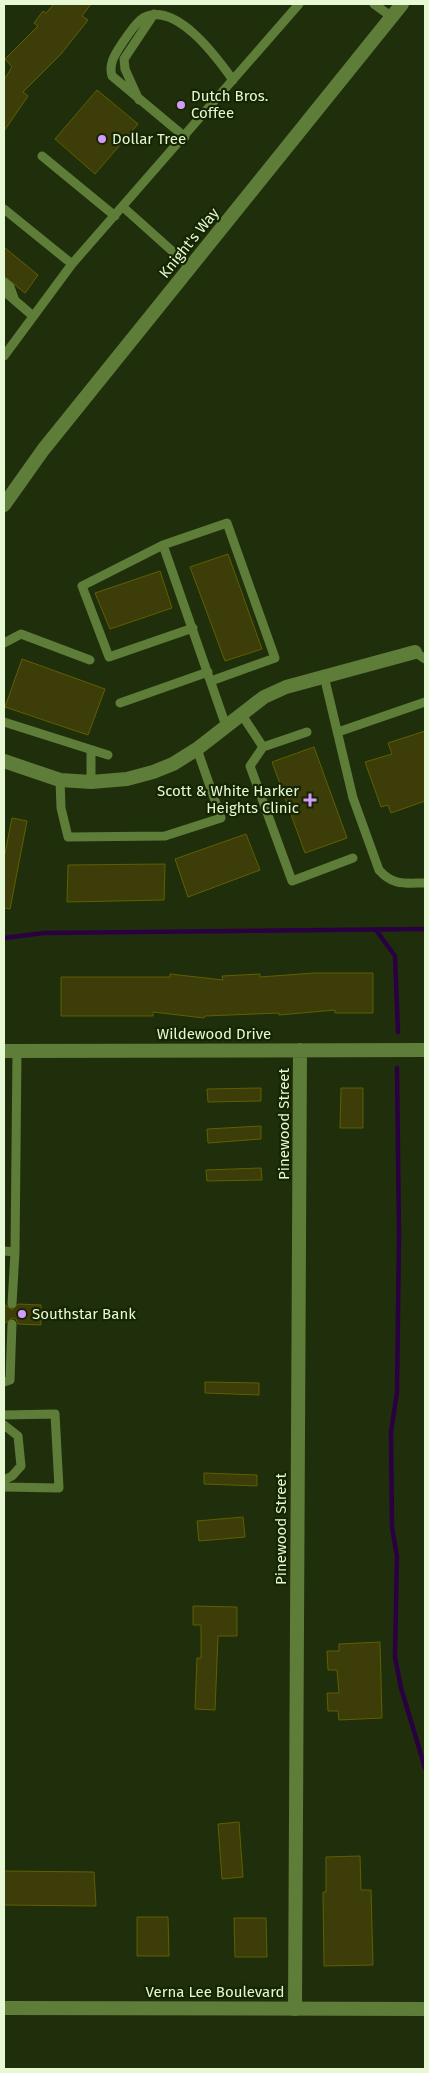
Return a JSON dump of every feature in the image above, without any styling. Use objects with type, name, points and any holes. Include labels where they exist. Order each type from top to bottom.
[{"type":"street","name":"Knight's Way","points":[[4,505],[42,450],[402,4]]},
{"type":"street","points":[[4,761],[60,780],[91,782],[127,779],[153,772],[172,764],[197,749],[264,698],[286,687],[324,676],[420,655]]},
{"type":"street","name":"Pinewood Street","points":[[295,2009],[300,1050]]},
{"type":"street","name":"Wildewood Drive","points":[[10,1051],[425,1050]]},
{"type":"street","name":"Verna Lee Boulevard","points":[[4,2008],[425,2009]]},
{"type":"lane","points":[[4,356],[7,345],[33,316],[72,264],[299,4]]},
{"type":"lane","points":[[374,4],[392,17]]},
{"type":"lane","points":[[184,137],[112,76],[110,68],[114,56],[143,17],[154,14],[175,17],[192,28],[210,47],[234,80]]},
{"type":"lane","points":[[139,100],[125,69],[124,59],[154,14]]},
{"type":"lane","points":[[42,156],[115,216]]},
{"type":"lane","points":[[123,206],[190,267]]},
{"type":"lane","points":[[4,210],[72,264]]},
{"type":"lane","points":[[4,282],[10,287],[16,301]]},
{"type":"lane","points":[[4,291],[33,316]]},
{"type":"lane","points":[[120,703],[275,658],[227,523],[163,545],[82,586],[109,657],[193,628]]},
{"type":"lane","points":[[163,545],[226,726]]},
{"type":"lane","points":[[4,643],[21,634],[90,660]]},
{"type":"lane","points":[[324,676],[359,821],[379,870],[387,879],[398,883],[425,884]]},
{"type":"lane","points":[[338,732],[425,702]]},
{"type":"lane","points":[[242,715],[264,747]]},
{"type":"lane","points":[[4,722],[108,755]]},
{"type":"lane","points":[[307,732],[264,747],[250,766],[292,881],[353,858]]},
{"type":"lane","points":[[60,780],[61,808],[68,837],[165,836],[221,818],[197,749]]},
{"type":"lane","points":[[91,751],[91,782]]},
{"type":"lane","points":[[10,1051],[14,1252],[12,1304]]},
{"type":"lane","points":[[4,1251],[14,1252]]},
{"type":"lane","points":[[4,1382],[10,1380],[12,1324]]},
{"type":"lane","points":[[4,1415],[55,1414],[59,1488],[4,1487]]},
{"type":"lane","points":[[4,1425],[18,1436],[20,1466],[12,1476],[4,1480]]},
{"type":"building","points":[[54,4],[91,4],[82,16],[88,20],[61,54],[23,92],[28,96],[4,131],[4,80],[12,67],[5,59],[38,26],[34,23],[43,11],[46,13]]},
{"type":"building","points":[[97,90],[138,124],[95,174],[55,139]]},
{"type":"building","points":[[4,247],[38,275],[25,293],[4,276]]},
{"type":"building","points":[[228,554],[262,649],[225,661],[190,567]]},
{"type":"building","points":[[160,571],[172,608],[110,629],[95,593]]},
{"type":"building","points":[[22,659],[105,689],[88,735],[5,707]]},
{"type":"building","points":[[425,731],[425,801],[391,813],[388,805],[381,807],[365,762],[392,754],[388,743]]},
{"type":"building","name":"Scott & White Harker Heights Clinic","points":[[314,747],[347,838],[305,853],[272,762]]},
{"type":"building","points":[[12,818],[27,821],[10,909],[4,908],[4,858]]},
{"type":"building","points":[[246,834],[260,870],[188,897],[175,859]]},
{"type":"building","points":[[165,864],[164,900],[67,902],[68,865]]},
{"type":"building","points":[[314,973],[373,973],[373,1013],[335,1013],[335,1010],[279,1015],[279,1013],[205,1016],[204,1018],[153,1012],[153,1016],[61,1016],[61,977],[170,977],[170,974],[223,980],[222,976],[260,974],[260,977]]},
{"type":"building","points":[[261,1088],[261,1101],[208,1102],[207,1089]]},
{"type":"building","points":[[341,1088],[363,1088],[363,1128],[340,1128]]},
{"type":"building","points":[[261,1126],[261,1139],[208,1143],[207,1129]]},
{"type":"building","points":[[261,1168],[262,1180],[207,1181],[206,1170]]},
{"type":"building","name":"Southstar Bank","points":[[4,1304],[12,1310],[18,1304],[41,1305],[41,1325],[18,1324],[16,1319],[12,1318],[4,1324]]},
{"type":"building","points":[[205,1382],[259,1383],[259,1395],[205,1393]]},
{"type":"building","points":[[204,1473],[257,1475],[257,1486],[204,1484]]},
{"type":"building","points":[[243,1517],[245,1537],[199,1541],[197,1521]]},
{"type":"building","points":[[193,1606],[237,1607],[237,1636],[218,1636],[215,1710],[195,1709],[197,1658],[201,1658],[201,1625],[193,1625]]},
{"type":"building","points":[[380,1642],[382,1718],[339,1720],[338,1711],[328,1711],[327,1693],[339,1693],[337,1670],[328,1670],[327,1651],[339,1651],[339,1644]]},
{"type":"building","points":[[239,1822],[243,1877],[222,1879],[218,1824]]},
{"type":"building","points":[[360,1856],[361,1890],[371,1890],[373,1965],[324,1966],[323,1892],[326,1892],[326,1857]]},
{"type":"building","points":[[4,1871],[94,1872],[96,1906],[4,1905]]},
{"type":"building","points":[[137,1917],[168,1917],[169,1956],[137,1956]]},
{"type":"building","points":[[234,1918],[266,1918],[267,1957],[235,1957]]},
{"type":"waterway","points":[[4,938],[44,933],[425,929]]},
{"type":"waterway","points":[[376,930],[395,956],[398,1032]]},
{"type":"waterway","points":[[397,1068],[399,1235],[397,1392],[391,1432],[392,1527],[397,1556],[395,1657],[401,1688],[425,1768]]},
{"type":"place","name":"Dutch Bros. Coffee","points":[[181,105]]},
{"type":"place","name":"Dollar Tree","points":[[102,139]]},
{"type":"place","name":"Scott & White Harker Heights Clinic","points":[[310,800]]},
{"type":"place","name":"Southstar Bank","points":[[22,1314]]}]
